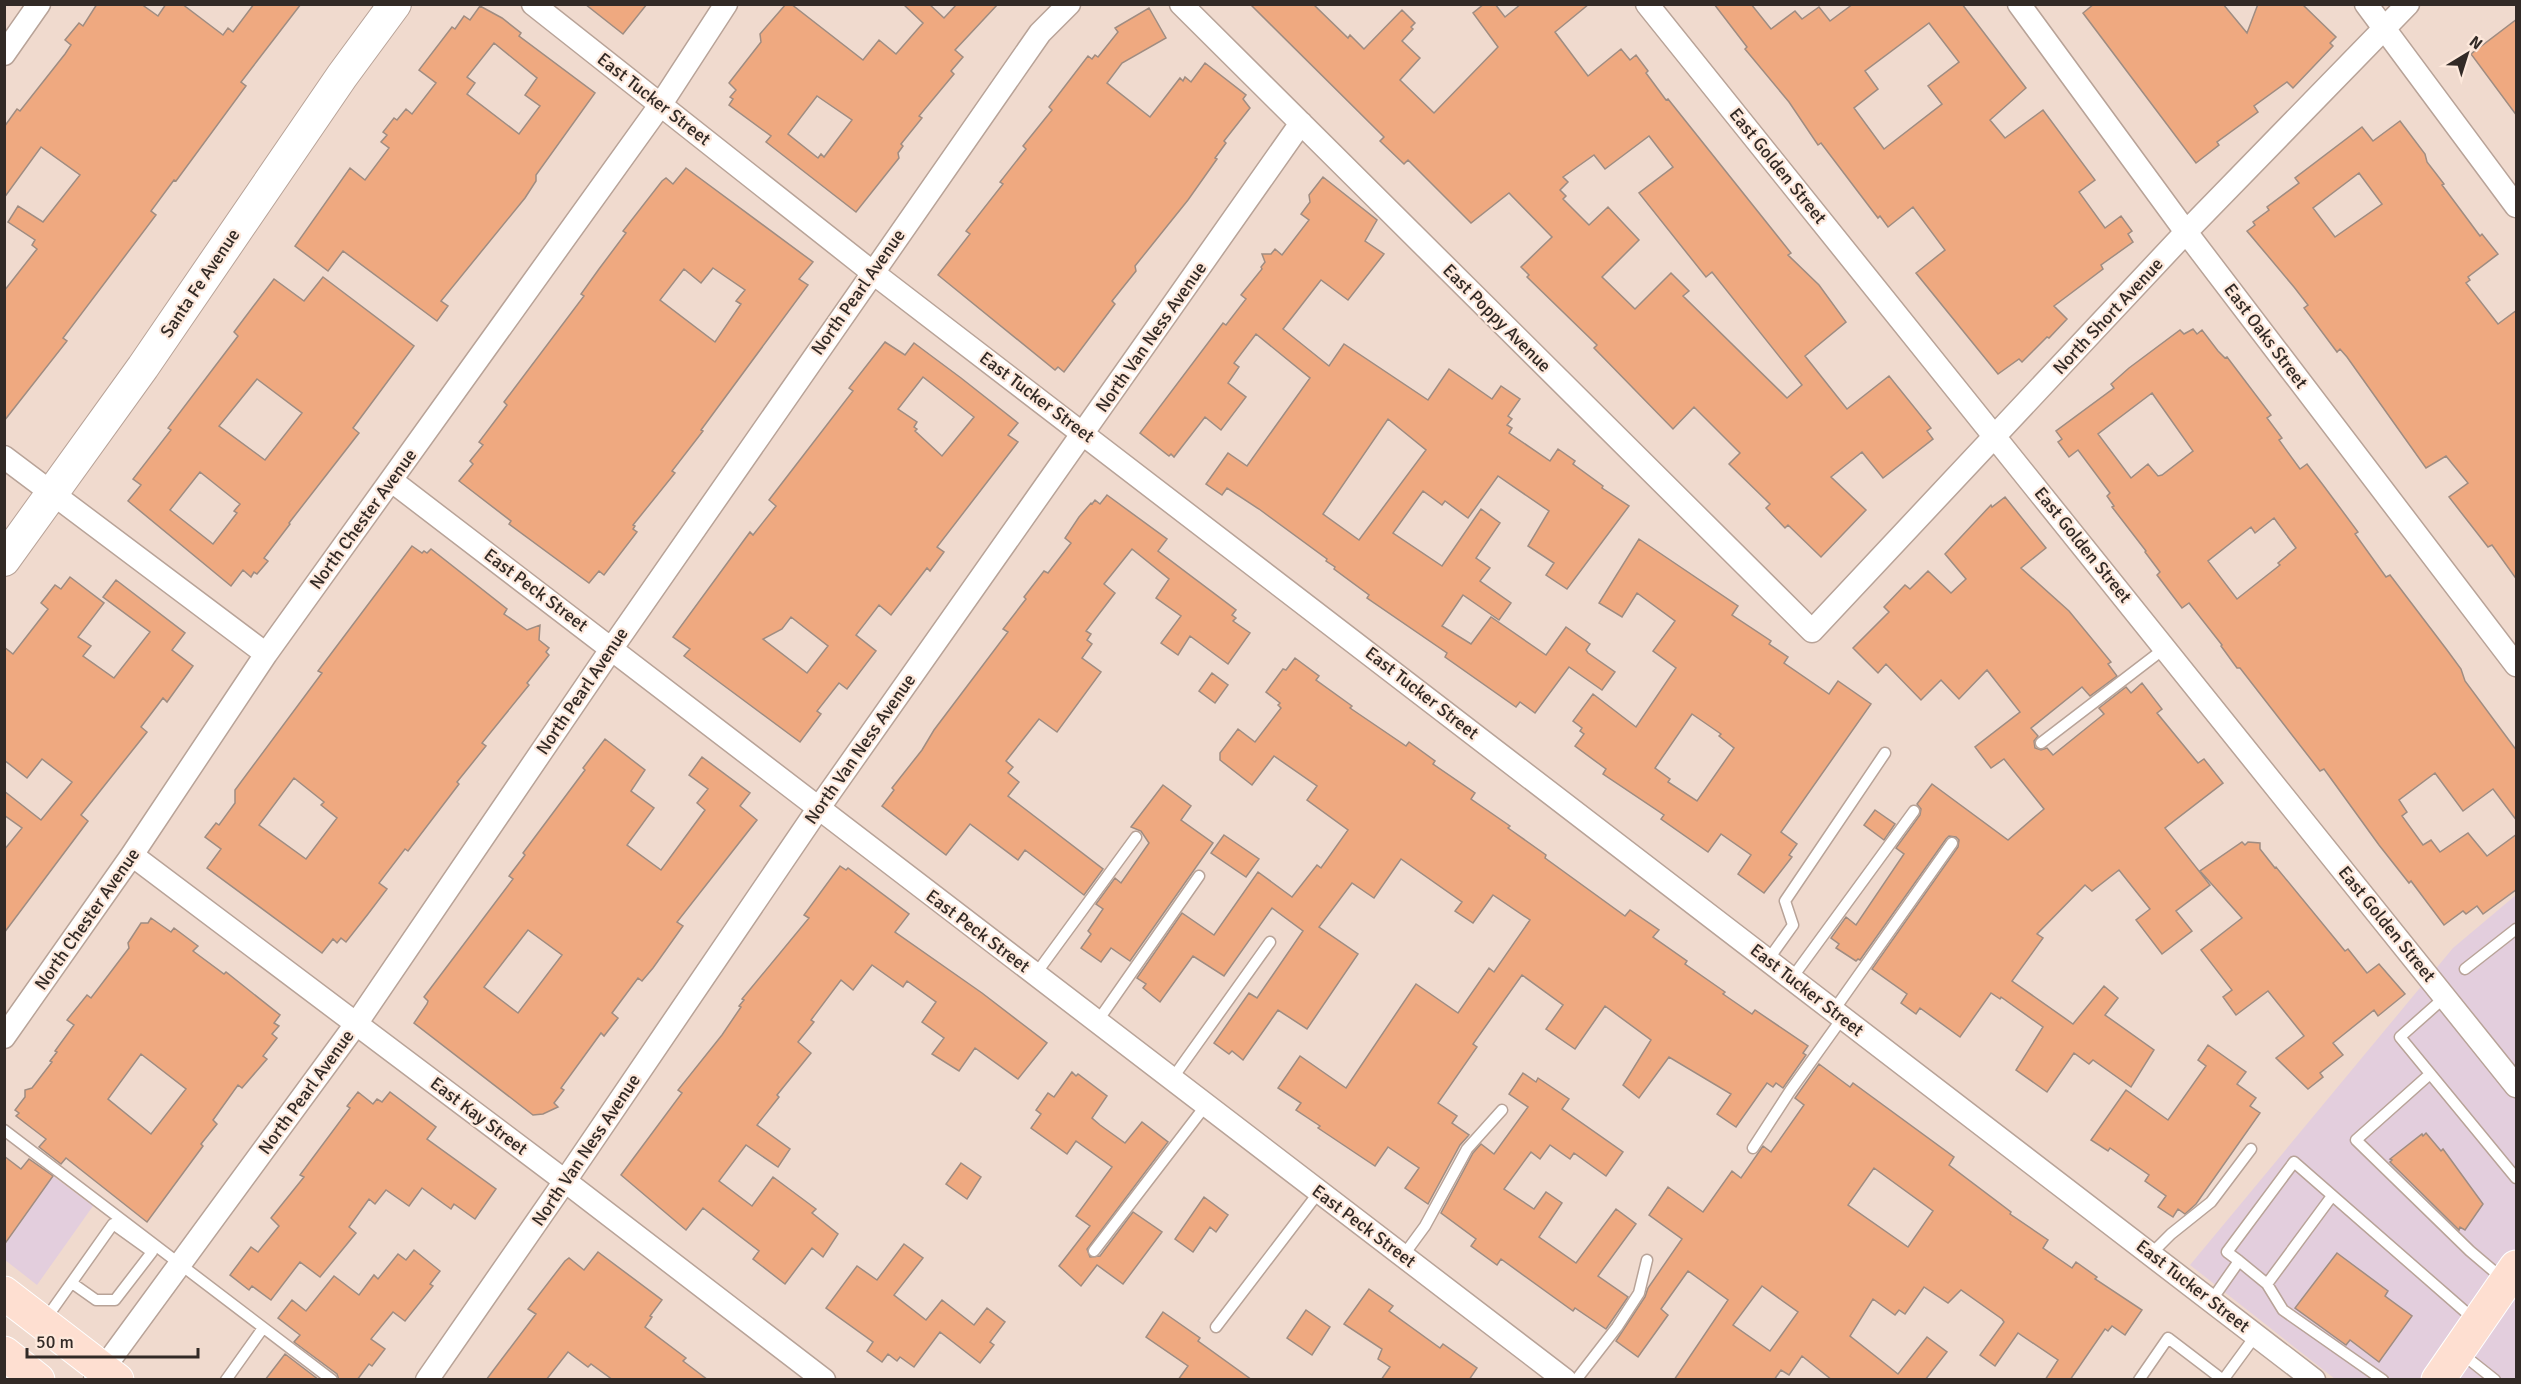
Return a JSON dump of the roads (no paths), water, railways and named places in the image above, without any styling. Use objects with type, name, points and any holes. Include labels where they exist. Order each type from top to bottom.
[{"type":"main road","name":"Santa Fe Avenue","points":[[4,560],[53,495],[342,76],[395,4]]},
{"type":"main road","points":[[2438,1380],[2511,1274]]},
{"type":"main road","points":[[4,1293],[44,1323],[105,1376]]},
{"type":"main road","points":[[4,1353],[38,1380]]},
{"type":"street","points":[[4,54],[39,4]]},
{"type":"street","name":"East Tucker Street","points":[[533,4],[872,272],[2314,1380]]},
{"type":"street","name":"North Chester Avenue","points":[[4,1037],[132,855],[266,654],[661,104],[726,4]]},
{"type":"street","name":"North Pearl Avenue","points":[[105,1376],[182,1263],[356,1024],[872,272],[1040,33],[1069,4]]},
{"type":"street","name":"East Poppy Avenue","points":[[1181,4],[1812,631]]},
{"type":"street","name":"East Golden Street","points":[[1647,4],[2517,1086]]},
{"type":"street","name":"East Oaks Street","points":[[2019,4],[2186,232],[2517,665]]},
{"type":"street","points":[[2366,4],[2517,206]]},
{"type":"street","name":"North Short Avenue","points":[[1812,631],[2186,232],[2408,4]]},
{"type":"street","name":"North Van Ness Avenue","points":[[427,1380],[566,1180],[818,808],[1301,123]]},
{"type":"street","points":[[4,457],[266,654]]},
{"type":"street","name":"East Peck Street","points":[[392,481],[1565,1380]]},
{"type":"street","name":"East Kay Street","points":[[132,855],[566,1180],[824,1380]]},
{"type":"lane","points":[[2041,743],[2165,648]]},
{"type":"lane","points":[[1768,960],[1793,925],[1785,901],[1885,753]]},
{"type":"lane","points":[[1792,978],[1914,811]]},
{"type":"lane","points":[[1035,975],[1136,837]]},
{"type":"lane","points":[[1753,1148],[1838,1014],[1952,843]]},
{"type":"lane","points":[[1097,1022],[1199,876]]},
{"type":"lane","points":[[2464,969],[2517,929]]},
{"type":"lane","points":[[1172,1079],[1270,942]]},
{"type":"lane","points":[[2445,997],[2400,1037],[2517,1178]]},
{"type":"lane","points":[[2430,1074],[2356,1140],[2470,1251],[2511,1274]]},
{"type":"lane","points":[[1094,1251],[1206,1105]]},
{"type":"lane","points":[[1403,1256],[1425,1226],[1467,1149],[1502,1110]]},
{"type":"lane","points":[[4,1130],[182,1263],[332,1380]]},
{"type":"lane","points":[[2151,1254],[2171,1234],[2211,1202],[2251,1149]]},
{"type":"lane","points":[[2384,1380],[2283,1310],[2267,1284],[2227,1252],[2294,1162],[2478,1323]]},
{"type":"lane","points":[[1216,1327],[1319,1192]]},
{"type":"lane","points":[[2267,1284],[2332,1196]]},
{"type":"lane","points":[[44,1323],[113,1224],[152,1252],[115,1300],[96,1300],[72,1283]]},
{"type":"lane","points":[[1576,1380],[1617,1328],[1639,1293],[1647,1260]]},
{"type":"lane","points":[[2211,1300],[2239,1261]]},
{"type":"lane","points":[[226,1380],[263,1328]]},
{"type":"lane","points":[[2139,1380],[2168,1338],[2223,1380],[2256,1335]]},
{"type":"lane","points":[[2458,1351],[2495,1380]]}]
